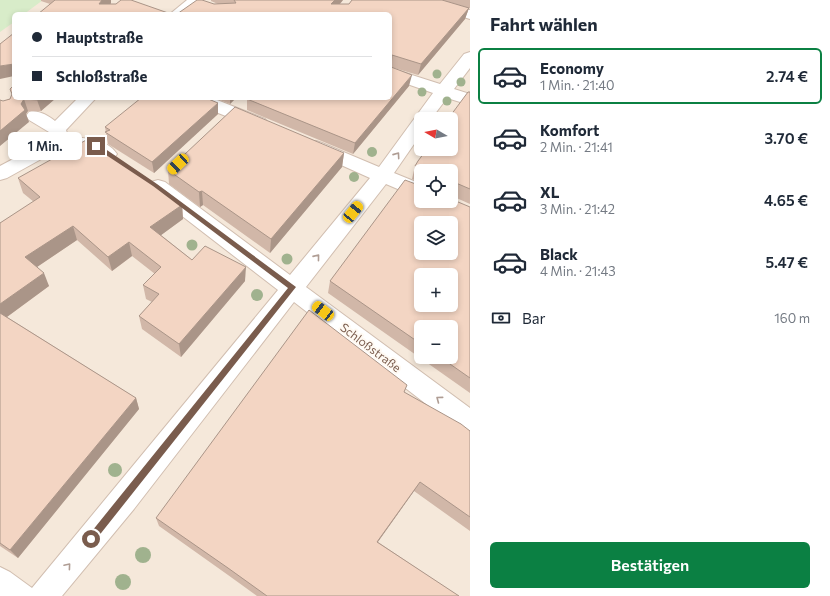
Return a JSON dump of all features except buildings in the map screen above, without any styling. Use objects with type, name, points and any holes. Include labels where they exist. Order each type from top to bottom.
[{"type":"street","points":[[421,0],[470,15]]},
{"type":"street","points":[[428,112],[442,91],[470,57]]},
{"type":"street","points":[[392,74],[470,100]]},
{"type":"street","points":[[0,174],[59,135],[86,100]]},
{"type":"street","points":[[200,100],[227,118],[276,130]]},
{"type":"street","points":[[227,118],[246,100]]},
{"type":"street","points":[[35,116],[59,135],[96,146],[122,163]]},
{"type":"street","points":[[43,596],[124,499],[383,175],[414,131]]},
{"type":"street","points":[[297,139],[414,189]]},
{"type":"street","name":"Schloßstraße","points":[[155,179],[292,287],[470,423]]},
{"type":"street","points":[[0,582],[20,596]]},
{"type":"shaded area","points":[[0,0],[470,0],[470,596],[0,596]]},
{"type":"green space","points":[[0,0],[43,0],[27,12],[12,12],[12,23],[0,32]]},
{"type":"route","points":[[91,539],[292,287],[155,185],[96,146]]}]
